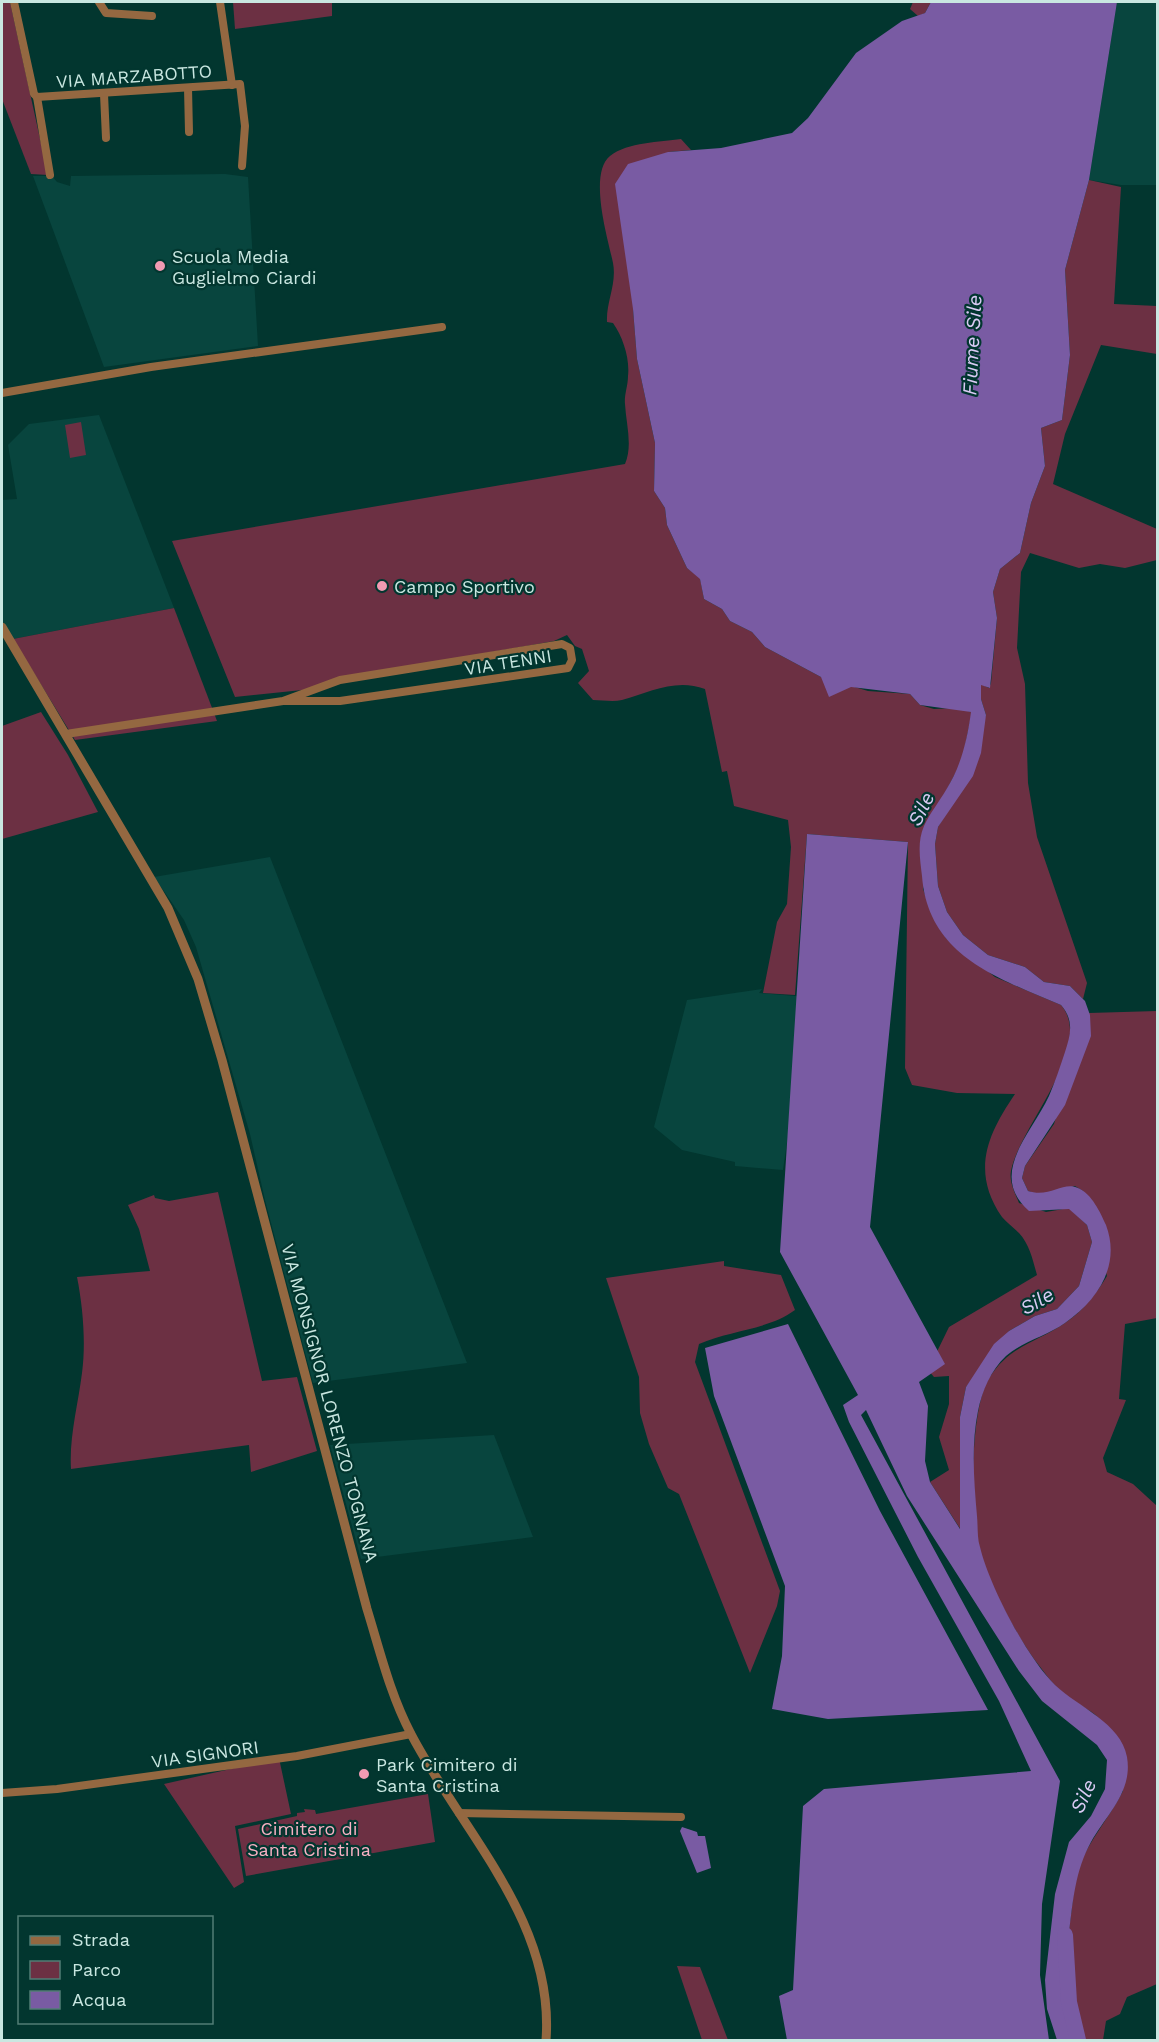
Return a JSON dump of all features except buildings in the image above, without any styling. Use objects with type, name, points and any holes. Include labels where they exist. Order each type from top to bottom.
[{"type":"street","name":"VIA MARZABOTTO","points":[[14,2],[34,94],[37,97],[36,102],[50,175]]},
{"type":"street","points":[[99,2],[105,13],[152,16]]},
{"type":"street","name":"VIA MARZABOTTO","points":[[220,2],[232,85]]},
{"type":"street","name":"VIA MARZABOTTO","points":[[37,97],[240,84],[245,126],[242,166]]},
{"type":"street","points":[[188,88],[189,132]]},
{"type":"street","points":[[104,94],[106,138]]},
{"type":"street","points":[[2,393],[151,367],[442,327]]},
{"type":"street","name":"VIA MONSIGNOR LORENZO TOGNANA","points":[[2,627],[168,909],[198,979],[222,1060],[367,1609],[393,1694],[411,1734],[498,1872],[522,1920],[539,1963],[547,2027],[546,2040]]},
{"type":"street","name":"VIA TENNI","points":[[66,734],[283,701],[340,701],[568,668],[572,660],[570,648],[562,644],[340,680],[283,701]]},
{"type":"street","points":[[324,686],[326,701]]},
{"type":"street","name":"VIA SIGNORI","points":[[2,1793],[57,1790],[297,1756],[411,1734]]},
{"type":"street","points":[[459,1813],[681,1817]]},
{"type":"shaded area","points":[[1117,2],[1157,2],[1157,185],[1121,185],[1089,180]]},
{"type":"shaded area","name":"Scuola Media Guglielmo Ciardi","points":[[225,174],[248,177],[258,346],[104,367],[33,176],[52,176],[57,182],[70,186],[71,176]]},
{"type":"shaded area","points":[[99,415],[174,608],[13,639],[2,621],[2,500],[17,499],[8,445],[29,424]]},
{"type":"shaded area","points":[[270,857],[467,1363],[313,1383],[250,1134],[196,947],[184,920],[154,877]]},
{"type":"shaded area","points":[[762,989],[759,993],[808,997],[783,1170],[735,1166],[735,1162],[682,1150],[654,1127],[687,1000]]},
{"type":"shaded area","points":[[494,1435],[533,1537],[361,1559],[330,1445]]},
{"type":"green space","points":[[2,2],[10,2],[48,175],[31,174],[2,99]]},
{"type":"green space","points":[[233,2],[332,2],[332,16],[235,29]]},
{"type":"green space","points":[[913,2],[931,2],[925,13],[918,16],[910,9]]},
{"type":"green space","points":[[681,139],[691,150],[668,152],[633,309],[637,359],[655,443],[654,491],[665,508],[667,525],[687,568],[700,578],[704,599],[722,609],[730,621],[752,632],[765,647],[821,677],[868,691],[910,694],[920,705],[934,709],[955,708],[972,712],[962,761],[947,789],[923,889],[932,914],[946,938],[995,977],[1061,1005],[1069,1022],[1069,1042],[1063,1064],[1017,1153],[1011,1179],[1019,1203],[1046,1212],[1069,1208],[1087,1225],[1092,1242],[1079,1286],[1057,1309],[1035,1316],[1009,1331],[966,1387],[960,1417],[961,1530],[930,1482],[949,1470],[939,1437],[949,1404],[949,1376],[934,1377],[928,1370],[949,1327],[1037,1275],[1026,1243],[1002,1217],[993,1200],[987,1185],[985,1169],[990,1139],[1015,1094],[957,1093],[912,1085],[905,1068],[908,842],[807,834],[795,995],[763,993],[777,922],[787,904],[791,847],[788,820],[734,806],[727,771],[722,772],[705,689],[684,685],[673,686],[622,700],[593,700],[578,683],[589,671],[582,649],[575,646],[567,635],[554,641],[334,680],[312,689],[235,697],[172,541],[625,464],[629,449],[625,401],[628,363],[620,335],[613,323],[607,322],[614,271],[601,207],[600,177],[604,165],[617,151],[644,143]]},
{"type":"green space","points":[[1089,180],[1121,187],[1114,304],[1157,306],[1157,354],[1101,345],[1065,434],[1053,484],[1157,529],[1157,560],[1125,568],[1100,564],[1079,568],[1030,553],[1021,572],[1017,648],[1025,684],[1028,783],[1037,837],[1087,983],[1083,999],[1070,986],[1044,982],[1025,967],[988,955],[963,935],[947,912],[938,886],[935,844],[938,827],[953,802],[986,715],[981,699],[981,684],[989,688],[991,683],[997,618],[993,592],[1000,569],[1020,553],[1031,503],[1045,466],[1041,428],[1062,420],[1070,355],[1065,270]]},
{"type":"green space","points":[[81,422],[86,455],[70,458],[65,425]]},
{"type":"green space","points":[[174,608],[217,721],[75,740],[13,639]]},
{"type":"green space","points":[[41,712],[68,755],[98,812],[2,839],[2,726]]},
{"type":"green space","points":[[1157,1011],[1157,1318],[1125,1324],[1119,1399],[1126,1400],[1103,1458],[1107,1472],[1133,1484],[1157,1506],[1157,1984],[1127,1997],[1120,2014],[1106,2021],[1103,2040],[1079,2040],[1069,2009],[1065,1982],[1075,1881],[1088,1847],[1123,1791],[1102,1722],[1065,1695],[1047,1676],[1013,1627],[997,1594],[979,1547],[976,1531],[973,1461],[978,1412],[989,1378],[997,1367],[1015,1351],[1054,1330],[1078,1313],[1089,1302],[1107,1276],[1083,1191],[1075,1186],[1041,1195],[1028,1191],[1022,1178],[1025,1166],[1054,1124],[1089,1013]]},
{"type":"green space","points":[[218,1192],[262,1381],[297,1377],[317,1451],[251,1472],[249,1445],[71,1469],[73,1433],[84,1350],[77,1277],[150,1271],[139,1229],[128,1205],[154,1195],[155,1198],[169,1201]]},
{"type":"green space","points":[[724,1261],[724,1266],[781,1275],[795,1310],[773,1322],[699,1344],[695,1362],[780,1591],[777,1606],[750,1673],[679,1494],[668,1488],[649,1444],[640,1413],[639,1377],[606,1278]]},
{"type":"green space","points":[[279,1758],[291,1814],[235,1826],[244,1882],[234,1888],[164,1784]]},
{"type":"green space","name":"Cimitero di Santa Cristina","points":[[428,1794],[435,1842],[246,1876],[238,1829],[297,1816],[297,1813],[305,1812],[304,1809],[315,1810],[316,1814]]},
{"type":"green space","points":[[677,1966],[700,1967],[728,2040],[702,2040]]},
{"type":"water","name":"Fiume Sile","points":[[931,2],[1117,2],[1089,180],[1065,270],[1070,355],[1062,420],[1041,428],[1045,466],[1031,503],[1020,553],[1000,569],[993,592],[997,618],[990,688],[981,685],[981,699],[986,715],[981,753],[973,776],[938,827],[935,844],[938,886],[947,912],[963,935],[988,955],[1025,967],[1044,982],[1070,986],[1085,1001],[1090,1015],[1091,1036],[1065,1105],[1025,1166],[1022,1178],[1028,1191],[1036,1193],[1072,1186],[1087,1194],[1106,1225],[1111,1254],[1108,1268],[1096,1292],[1077,1314],[1058,1328],[1013,1351],[996,1368],[988,1381],[980,1403],[974,1450],[979,1543],[1000,1600],[1021,1639],[1044,1673],[1064,1693],[1108,1725],[1123,1745],[1127,1757],[1128,1770],[1122,1792],[1091,1842],[1081,1864],[1074,1898],[1063,1975],[1068,2008],[1079,2040],[1057,2040],[1047,2009],[1045,1980],[1055,1894],[1069,1842],[1091,1816],[1105,1789],[1107,1760],[1097,1745],[1042,1701],[1019,1671],[907,1496],[866,1410],[861,1415],[1060,1781],[1042,1904],[1040,1975],[1049,2040],[787,2040],[779,1996],[793,1990],[803,1806],[824,1789],[1031,1771],[999,1701],[918,1557],[849,1422],[843,1405],[858,1395],[780,1252],[807,834],[908,842],[870,1227],[945,1364],[919,1382],[928,1406],[925,1461],[930,1482],[960,1529],[960,1417],[966,1387],[994,1344],[1009,1331],[1035,1316],[1057,1309],[1079,1286],[1092,1242],[1087,1225],[1069,1209],[1029,1211],[1017,1197],[1012,1183],[1012,1168],[1017,1154],[1049,1096],[1063,1058],[1070,1033],[1068,1016],[1061,1005],[1014,985],[970,960],[952,945],[937,926],[927,903],[920,857],[922,832],[926,821],[956,772],[971,712],[920,705],[910,694],[851,687],[829,697],[821,677],[765,647],[752,632],[730,621],[722,609],[704,599],[700,579],[687,568],[667,525],[665,508],[654,491],[655,443],[637,359],[633,309],[615,184],[628,164],[668,152],[721,148],[792,133],[808,118],[856,53],[902,21],[925,13]]},
{"type":"water","points":[[788,1324],[880,1511],[988,1710],[828,1719],[772,1709],[782,1656],[785,1586],[714,1396],[705,1348]]},
{"type":"water","points":[[682,1827],[697,1832],[698,1836],[705,1836],[711,1868],[697,1873],[680,1831]]},
{"type":"waterway","name":"Sile","points":[[1065,1935],[1069,2002],[1078,2040]]},
{"type":"place","name":"Scuola Media Guglielmo Ciardi","points":[[160,266]]},
{"type":"place","name":"Campo Sportivo","points":[[382,586]]},
{"type":"place","name":"Park Cimitero di Santa Cristina","points":[[364,1774]]}]
